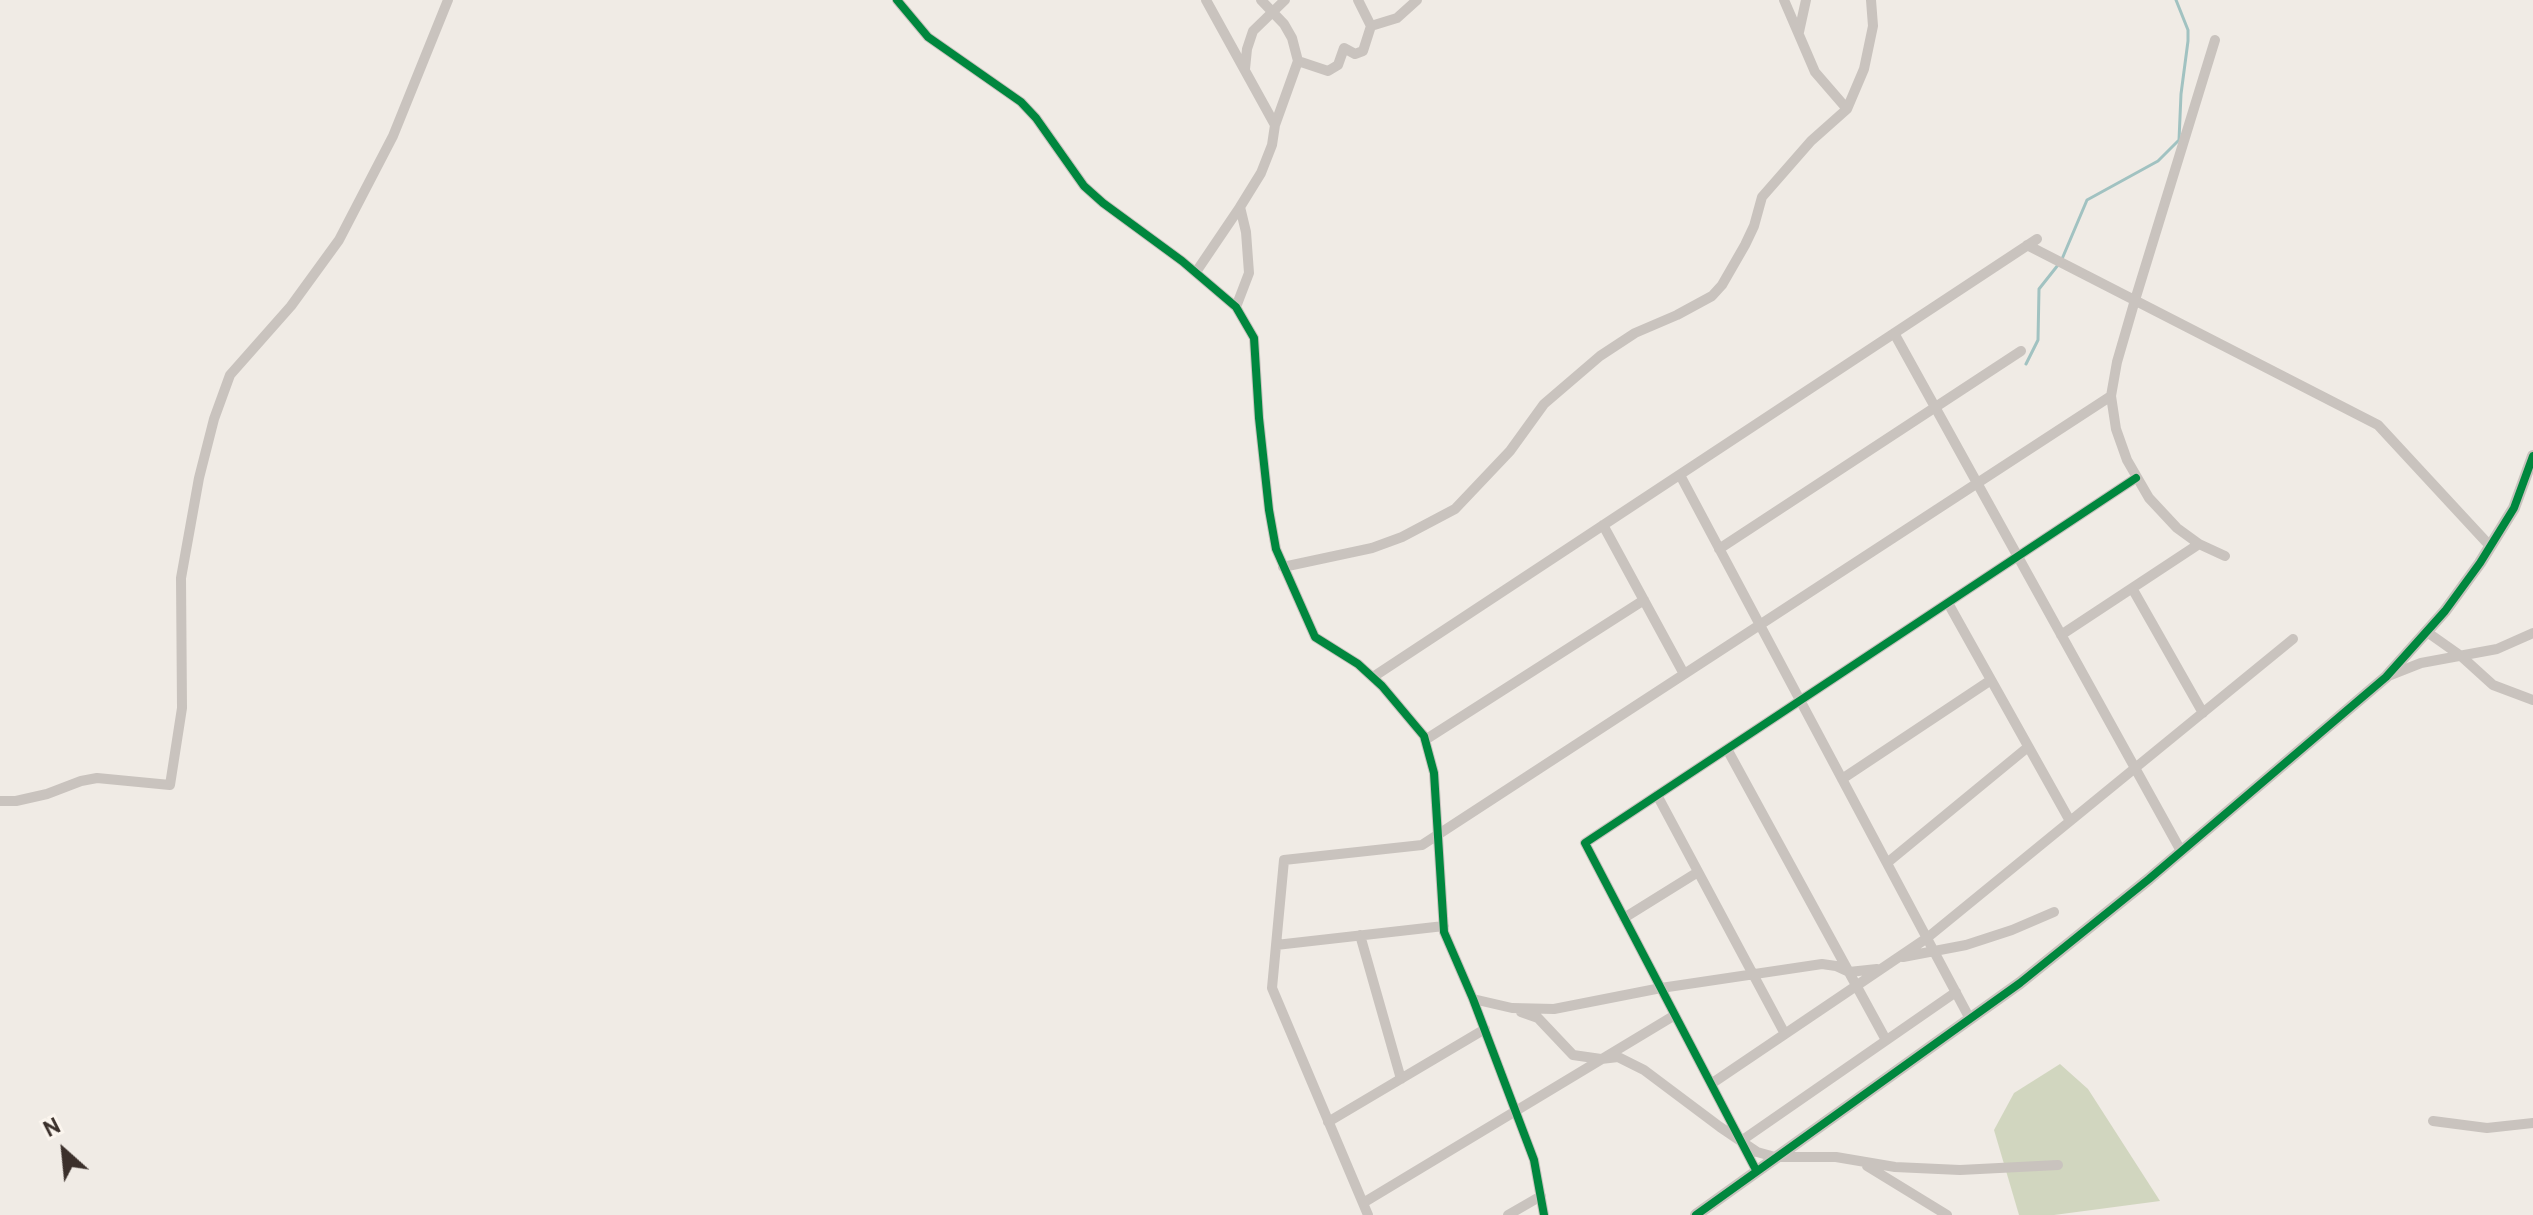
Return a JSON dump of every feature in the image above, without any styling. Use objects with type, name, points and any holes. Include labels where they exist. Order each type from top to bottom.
[{"type":"street","points":[[0,801],[47,794],[97,778],[170,785],[182,708],[184,671],[181,578],[199,478],[214,419],[230,375],[299,297],[339,240],[393,136],[448,0]]},
{"type":"street","points":[[897,0],[928,37],[1021,102],[1084,186],[1196,272],[1236,307],[1254,338],[1259,418],[1276,549],[1315,637],[1373,677],[1425,740],[1434,773],[1444,926],[1534,1160],[1544,1215]]},
{"type":"street","points":[[1206,0],[1275,125]]},
{"type":"street","points":[[1196,272],[1261,173],[1298,61],[1292,38],[1273,10],[1261,0]]},
{"type":"street","points":[[1245,71],[1253,31],[1285,0]]},
{"type":"street","points":[[1298,61],[1317,69],[1334,69],[1344,48],[1355,54],[1363,51],[1371,26],[1358,0]]},
{"type":"street","points":[[1371,26],[1397,18],[1417,0]]},
{"type":"street","points":[[1784,0],[1815,72],[1847,109]]},
{"type":"street","points":[[1799,32],[1806,0]]},
{"type":"street","points":[[1283,567],[1372,548],[1402,537],[1455,509],[1510,451],[1544,404],[1600,356],[1635,333],[1712,296],[1722,285],[1750,236],[1762,197],[1801,152],[1847,109],[1864,69],[1873,26],[1871,0]]},
{"type":"street","points":[[2215,40],[2135,300],[2117,362],[2111,396],[2116,429],[2136,478],[2149,498],[2177,528],[2199,544],[2225,556]]},
{"type":"street","points":[[1236,307],[1249,273],[1246,232],[1240,207]]},
{"type":"street","points":[[1373,677],[2032,242],[2135,300],[2378,425],[2490,546]]},
{"type":"street","points":[[1894,333],[2181,851]]},
{"type":"street","points":[[1719,549],[2021,351]]},
{"type":"street","points":[[1368,1215],[1272,988],[1284,860],[1422,845],[2111,396]]},
{"type":"street","points":[[1696,1215],[2020,983],[2386,677],[2445,611],[2490,546],[2514,508],[2533,456]]},
{"type":"street","points":[[1680,475],[1970,1019]]},
{"type":"street","points":[[1756,1170],[1585,843],[2136,478]]},
{"type":"street","points":[[1603,525],[1684,674]]},
{"type":"street","points":[[2061,635],[2199,544]]},
{"type":"street","points":[[2132,588],[2203,713]]},
{"type":"street","points":[[1425,740],[1644,600]]},
{"type":"street","points":[[1948,603],[2070,821]]},
{"type":"street","points":[[2427,632],[2461,656],[2493,685],[2533,700]]},
{"type":"street","points":[[2386,677],[2421,663],[2497,649],[2533,633]]},
{"type":"street","points":[[1711,1084],[1927,938],[2293,639]]},
{"type":"street","points":[[1842,779],[1991,680]]},
{"type":"street","points":[[1887,863],[2028,747]]},
{"type":"street","points":[[1727,749],[1886,1040]]},
{"type":"street","points":[[1657,795],[1785,1034]]},
{"type":"street","points":[[1624,918],[1698,872]]},
{"type":"street","points":[[1512,1008],[1554,1009],[1661,988],[1822,964],[1849,972],[1877,969],[1906,956],[1966,945],[2054,912]]},
{"type":"street","points":[[1276,945],[1444,926]]},
{"type":"street","points":[[1360,935],[1401,1079]]},
{"type":"street","points":[[1741,1141],[1956,992]]},
{"type":"street","points":[[1473,999],[1538,1018],[1573,1055],[1601,1059],[1618,1057],[1644,1070],[1757,1152],[1775,1157],[1836,1157],[1895,1167],[1960,1170],[2058,1165]]},
{"type":"street","points":[[1363,1203],[1675,1015]]},
{"type":"street","points":[[1328,1122],[1485,1029]]},
{"type":"street","points":[[2433,1121],[2487,1128],[2533,1123]]},
{"type":"street","points":[[1859,1161],[1947,1215]]},
{"type":"street","points":[[1508,1215],[1541,1196]]},
{"type":"green space","points":[[2060,1064],[2088,1089],[2160,1201],[2054,1215],[2019,1215],[1994,1130],[2014,1093]]},
{"type":"waterway","points":[[2062,259],[2087,200],[2158,161],[2179,140],[2188,30],[2176,0]]},
{"type":"waterway","points":[[2026,364],[2038,340],[2039,289],[2058,265]]},
{"type":"cycle path","points":[[897,0],[928,37],[1021,102],[1084,186],[1236,307],[1254,338],[1259,418],[1276,549],[1315,637],[1358,664],[1382,686],[1424,736],[1434,773],[1444,932],[1534,1160],[1544,1215]]},
{"type":"cycle path","points":[[1696,1215],[2020,983],[2149,879],[2386,677],[2445,611],[2480,563],[2514,508],[2533,456]]},
{"type":"cycle path","points":[[1756,1170],[1585,843],[2136,478]]}]
